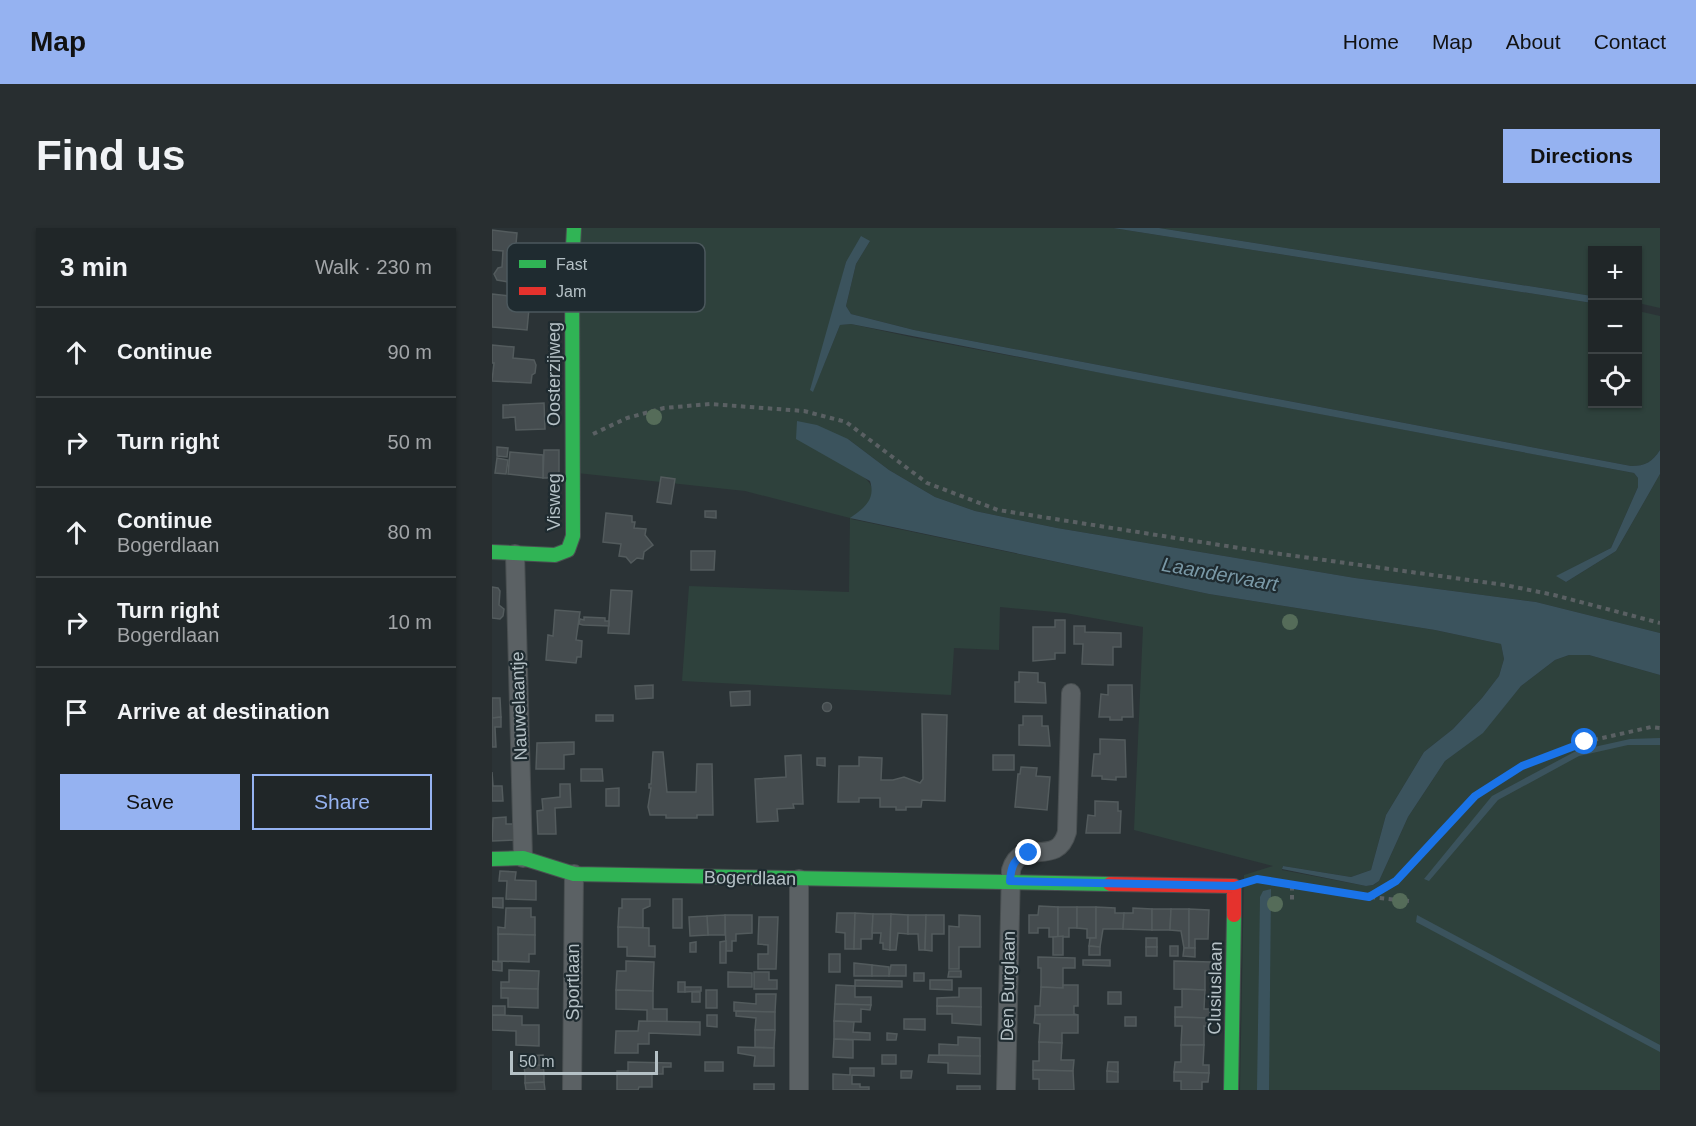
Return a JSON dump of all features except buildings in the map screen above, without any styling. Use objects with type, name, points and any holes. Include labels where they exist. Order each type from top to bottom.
[{"type":"street","name":"Oosterzijweg","points":[[574,228],[574,243]]},
{"type":"street","name":"Oosterzijweg","points":[[573,448],[574,312]]},
{"type":"street","name":"Visweg","points":[[492,552],[555,555],[568,550],[573,536],[573,448]]},
{"type":"street","name":"Nauwelaantje","points":[[515,554],[523,858]]},
{"type":"street","points":[[1010,881],[1012,866],[1021,856],[1054,851],[1064,842],[1067,832],[1071,693]]},
{"type":"street","name":"Bogerdlaan","points":[[492,859],[523,858],[574,874],[1234,886]]},
{"type":"street","name":"Sportlaan","points":[[573,1090],[574,874]]},
{"type":"street","points":[[799,1090],[800,879]]},
{"type":"street","name":"Den Burglaan","points":[[1006,1090],[1010,881]]},
{"type":"street","name":"Clusiuslaan","points":[[1232,1090],[1234,886]]},
{"type":"path","points":[[573,448],[593,434],[627,418],[664,408],[710,404],[804,411],[846,422],[927,483],[998,510],[1252,550],[1505,585],[1554,595],[1660,623]]},
{"type":"path","points":[[1369,897],[1396,881],[1475,796],[1522,766],[1585,742],[1651,727],[1660,728]]},
{"type":"path","points":[[1234,886],[1257,879],[1292,886],[1409,901]]},
{"type":"path","points":[[1292,886],[1292,902]]},
{"type":"green space","points":[[580,228],[1113,228],[1588,302],[1588,408],[1642,408],[1642,312],[1660,316],[1660,450],[1645,464],[1636,466],[914,330],[851,314],[846,306],[856,264],[870,241],[846,262],[813,391],[840,325],[851,324],[1634,473],[1638,478],[1638,487],[1611,548],[1557,576],[1566,582],[1616,551],[1660,474],[1660,633],[1536,602],[1355,578],[1057,528],[975,511],[935,497],[889,470],[848,439],[840,462],[865,478],[872,489],[869,503],[851,519],[1209,594],[1435,630],[1501,644],[1504,659],[1499,676],[1453,729],[1424,752],[1386,815],[1371,870],[1351,877],[1283,866],[1282,870],[1366,886],[1374,885],[1379,881],[1408,817],[1445,761],[1482,733],[1521,686],[1555,660],[1569,655],[1589,655],[1660,675],[1660,1090],[1240,1090],[1244,875],[1273,866],[1134,830],[1143,627],[1065,613],[1000,607],[999,650],[954,648],[951,695],[682,681],[689,586],[849,592],[850,518],[745,491],[577,473],[579,312],[705,312],[705,243],[580,243]]},
{"type":"green space","points":[[1159,228],[1660,228],[1660,308],[1642,304],[1642,246],[1588,246],[1588,295]]},
{"type":"water","points":[[1113,228],[1159,228],[1588,295],[1588,302]]},
{"type":"water","points":[[861,236],[870,241],[856,264],[846,306],[851,314],[914,330],[1631,466],[1648,462],[1660,450],[1660,474],[1616,551],[1566,582],[1556,576],[1611,548],[1638,487],[1638,478],[1634,473],[851,324],[840,325],[813,392],[810,390],[846,262]]},
{"type":"water","name":"Laandervaart","points":[[797,421],[817,425],[848,439],[889,470],[935,497],[975,511],[1057,528],[1355,578],[1536,602],[1660,633],[1660,675],[1589,655],[1569,655],[1555,660],[1521,686],[1483,733],[1445,761],[1408,817],[1379,881],[1366,886],[1282,869],[1283,866],[1351,877],[1371,870],[1386,815],[1424,752],[1453,729],[1499,676],[1504,659],[1501,644],[1435,630],[1209,594],[850,518],[868,503],[871,493],[870,481],[796,439]]},
{"type":"water","points":[[1660,738],[1660,745],[1628,745],[1579,756],[1498,800],[1429,881],[1424,879],[1492,796],[1576,751],[1630,739]]},
{"type":"water","points":[[1271,889],[1269,1090],[1257,1090],[1260,897],[1263,891]]},
{"type":"water","points":[[1417,915],[1660,1045],[1660,1052],[1416,922]]},
{"type":"traffic: fast","points":[[573,243],[574,228]]},
{"type":"traffic: fast","points":[[492,552],[555,555],[568,550],[573,536],[572,312]]},
{"type":"traffic: fast","points":[[492,859],[523,858],[574,874],[1110,884]]},
{"type":"traffic: fast","points":[[1231,1090],[1234,915]]},
{"type":"traffic: jam","points":[[1110,884],[1234,886],[1234,915]]},
{"type":"route","points":[[1029,853],[1015,861],[1010,881],[1234,886],[1257,879],[1369,897],[1396,881],[1475,796],[1522,766],[1585,742]]}]
